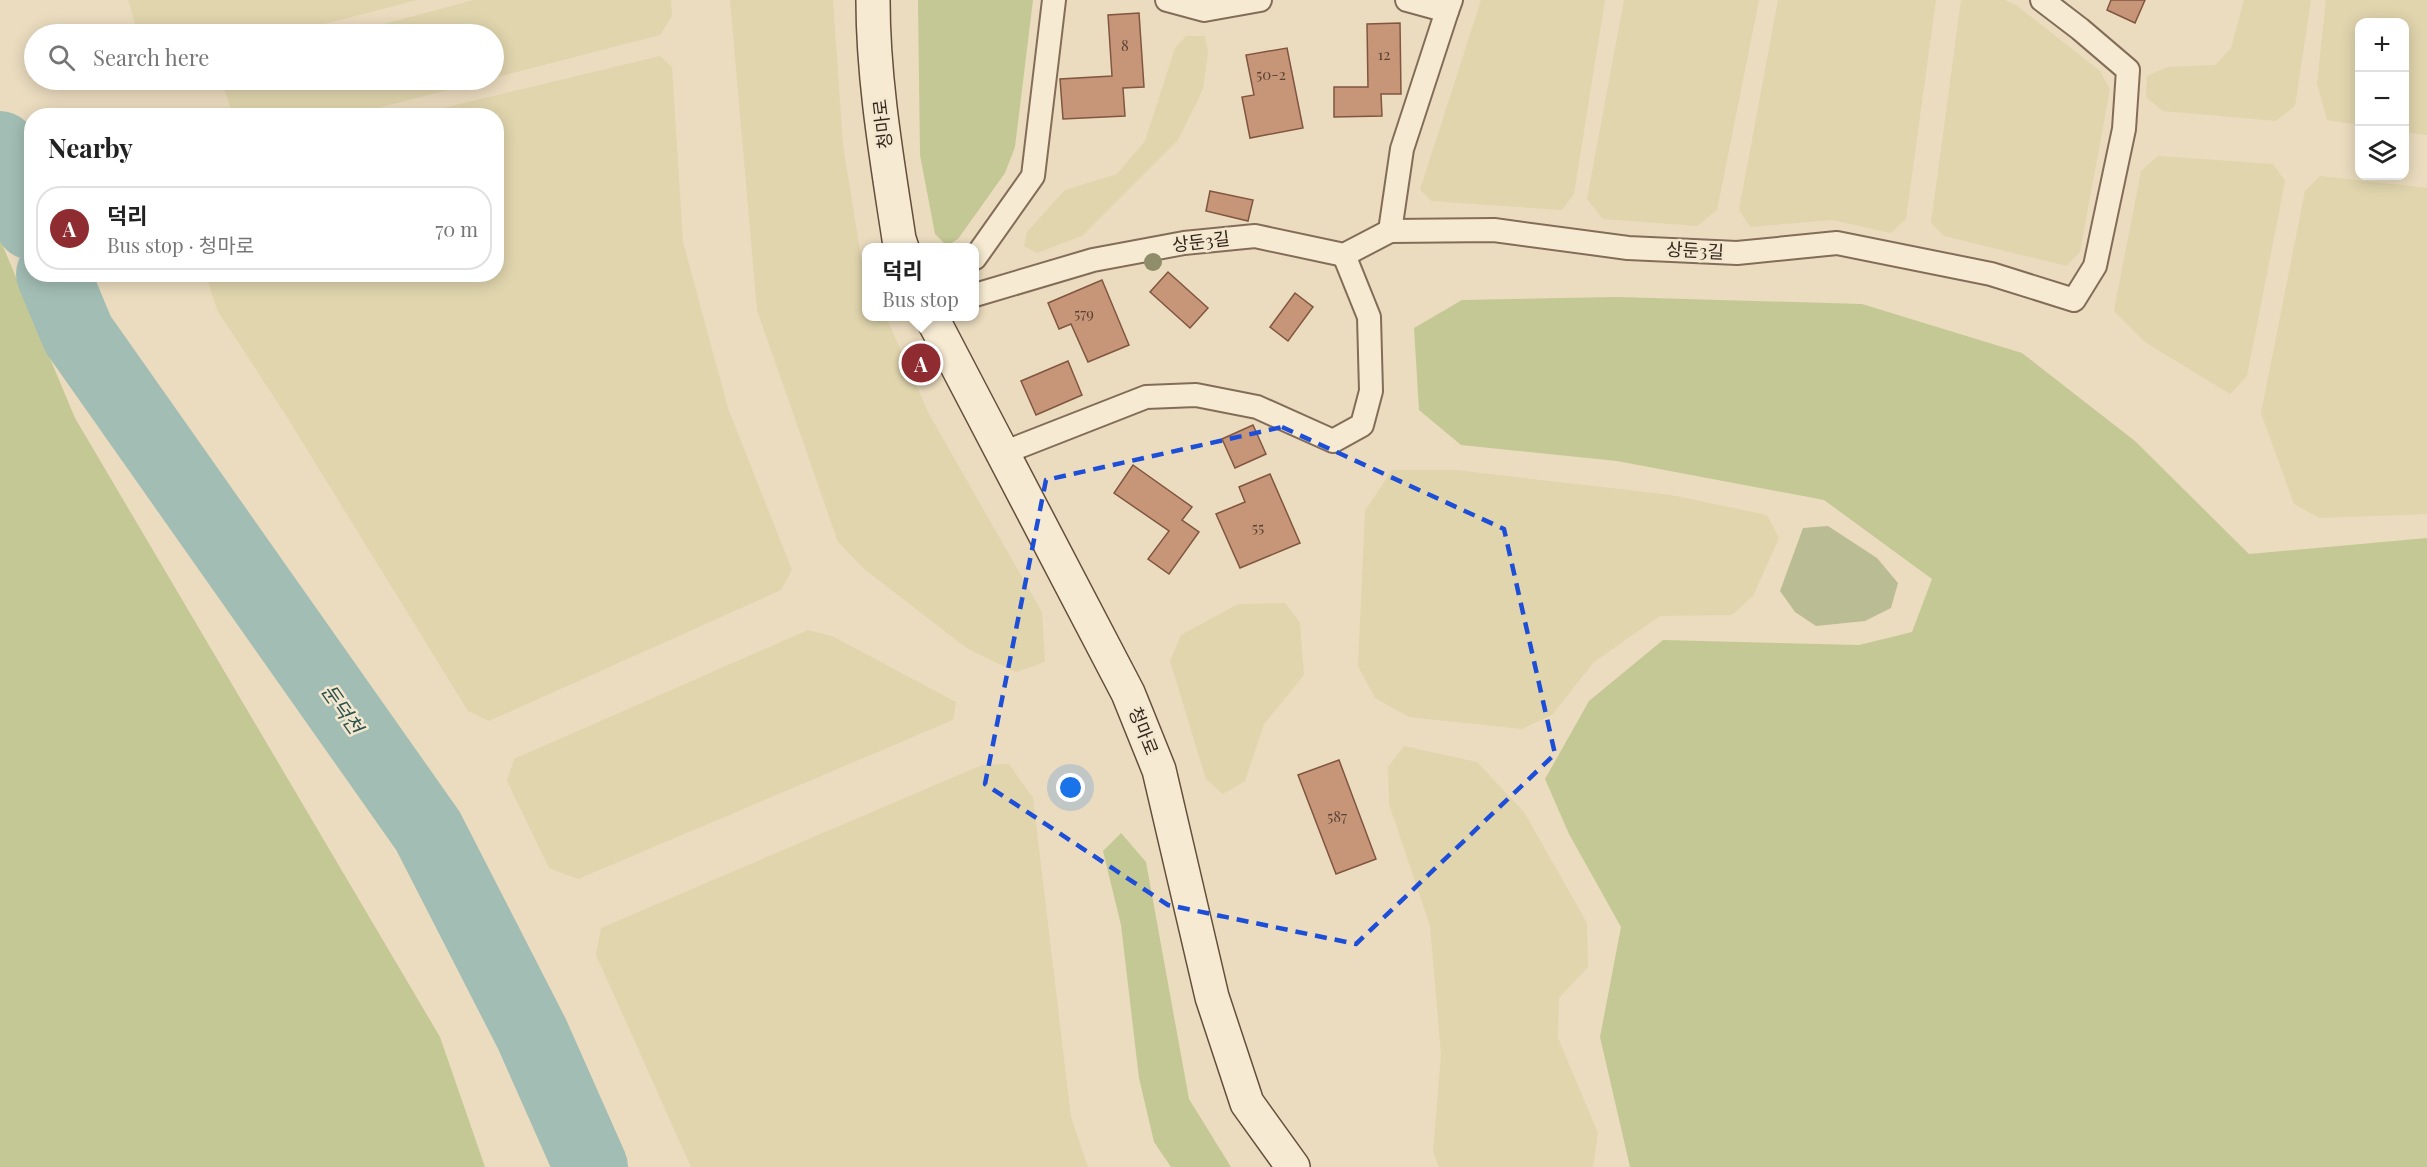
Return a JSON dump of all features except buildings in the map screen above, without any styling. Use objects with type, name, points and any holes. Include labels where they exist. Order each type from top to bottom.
[{"type":"street","name":"청마로","points":[[873,0],[873,40],[886,153],[900,243]]},
{"type":"street","name":"청마로","points":[[934,321],[1128,693],[1159,770],[1212,997],[1247,1103],[1293,1167]]},
{"type":"lane","points":[[979,252],[1033,176],[1054,0]]},
{"type":"lane","points":[[1167,0],[1204,10],[1260,0]]},
{"type":"lane","points":[[1390,231],[1402,149],[1449,5],[1407,0]]},
{"type":"lane","name":"상둔3길","points":[[979,294],[1093,260],[1184,243],[1255,236],[1344,255],[1390,231],[1494,230],[1628,248],[1737,253],[1837,243],[1991,274],[2074,300],[2095,266],[2124,129],[2128,70],[2080,28],[2042,0]]},
{"type":"lane","points":[[1003,453],[1146,397],[1196,395],[1257,407],[1333,441],[1362,425],[1371,391],[1369,317],[1344,255]]},
{"type":"highlighted area","points":[[1282,427],[1504,529],[1555,754],[1356,944],[1168,905],[985,784],[1046,480]]},
{"type":"shaded area","points":[[128,0],[417,0],[325,24],[135,24]]},
{"type":"shaded area","points":[[474,0],[671,0],[672,16],[660,35],[504,75],[504,24],[384,24]]},
{"type":"shaded area","points":[[730,0],[833,0],[843,145],[862,263],[862,321],[888,321],[929,414],[1042,612],[1045,662],[1016,672],[968,649],[864,569],[838,542],[757,310]]},
{"type":"shaded area","points":[[1481,0],[1605,0],[1574,194],[1562,210],[1431,201],[1420,190]]},
{"type":"shaded area","points":[[1624,0],[1759,0],[1717,210],[1697,226],[1603,219],[1587,199]]},
{"type":"shaded area","points":[[1778,0],[1936,0],[1906,219],[1891,233],[1832,220],[1750,227],[1739,210]]},
{"type":"shaded area","points":[[1961,0],[2005,0],[2016,5],[2100,71],[2110,89],[2080,252],[2067,266],[1944,236],[1931,223]]},
{"type":"shaded area","points":[[2244,0],[2311,0],[2295,106],[2276,121],[2163,111],[2146,97],[2147,76],[2168,67],[2215,65],[2231,48]]},
{"type":"shaded area","points":[[2326,0],[2427,0],[2427,135],[2409,133],[2409,18],[2355,18],[2355,124],[2327,120],[2317,83]]},
{"type":"shaded area","points":[[1186,36],[1205,36],[1208,53],[1203,89],[1178,140],[1082,236],[1037,253],[1024,246],[1027,232],[1065,190],[1117,174],[1145,141],[1175,48]]},
{"type":"shaded area","points":[[660,56],[672,67],[683,242],[728,408],[792,570],[781,590],[489,721],[468,711],[287,417],[217,310],[208,282],[504,282],[504,108],[443,108]]},
{"type":"shaded area","points":[[224,90],[448,90],[377,108],[231,108]]},
{"type":"shaded area","points":[[2158,156],[2273,164],[2285,181],[2247,376],[2230,394],[2145,342],[2114,311],[2141,171]]},
{"type":"shaded area","points":[[2320,176],[2427,188],[2427,514],[2319,518],[2294,504],[2261,413],[2305,191]]},
{"type":"shaded area","points":[[1392,470],[1456,470],[1671,495],[1767,515],[1779,538],[1753,596],[1732,615],[1660,616],[1594,662],[1552,715],[1522,729],[1409,717],[1375,698],[1358,666],[1365,511]]},
{"type":"shaded area","points":[[1285,603],[1300,623],[1304,675],[1264,724],[1245,781],[1223,794],[1206,779],[1170,661],[1181,635],[1238,604]]},
{"type":"shaded area","points":[[808,630],[832,636],[956,702],[953,720],[578,879],[549,868],[507,781],[514,759]]},
{"type":"shaded area","points":[[1404,746],[1477,762],[1524,812],[1587,923],[1588,967],[1559,998],[1558,1038],[1598,1133],[1593,1167],[1439,1167],[1433,1152],[1441,1054],[1430,926],[1389,804],[1388,767]]},
{"type":"shaded area","points":[[1009,764],[1033,798],[1071,1117],[1088,1167],[691,1167],[596,955],[601,928],[982,765]]},
{"type":"green space","points":[[918,0],[1033,0],[1015,147],[1005,173],[958,239],[952,243],[944,243],[935,234],[920,155]]},
{"type":"green space","points":[[0,239],[75,418],[440,1037],[485,1167],[0,1167]]},
{"type":"green space","points":[[1617,297],[1862,304],[2022,353],[2135,441],[2249,554],[2427,538],[2427,1167],[1630,1167],[1600,1037],[1621,927],[1569,834],[1545,779],[1589,701],[1663,640],[1859,645],[1912,632],[1932,579],[1824,500],[1617,461],[1461,445],[1419,410],[1414,328],[1462,300]]},
{"type":"green space","points":[[1828,526],[1877,558],[1898,583],[1891,608],[1865,621],[1816,626],[1795,612],[1780,591],[1803,528]]},
{"type":"green space","points":[[1121,833],[1146,862],[1189,1099],[1231,1167],[1171,1167],[1154,1142],[1139,1078],[1121,925],[1103,851]]},
{"type":"waterway","name":"둔덕천","points":[[0,148],[24,204]]},
{"type":"waterway","name":"둔덕천","points":[[56,282],[78,334],[428,831],[532,1034],[591,1167]]},
{"type":"place","name":"덕리","points":[[921,363]]}]
